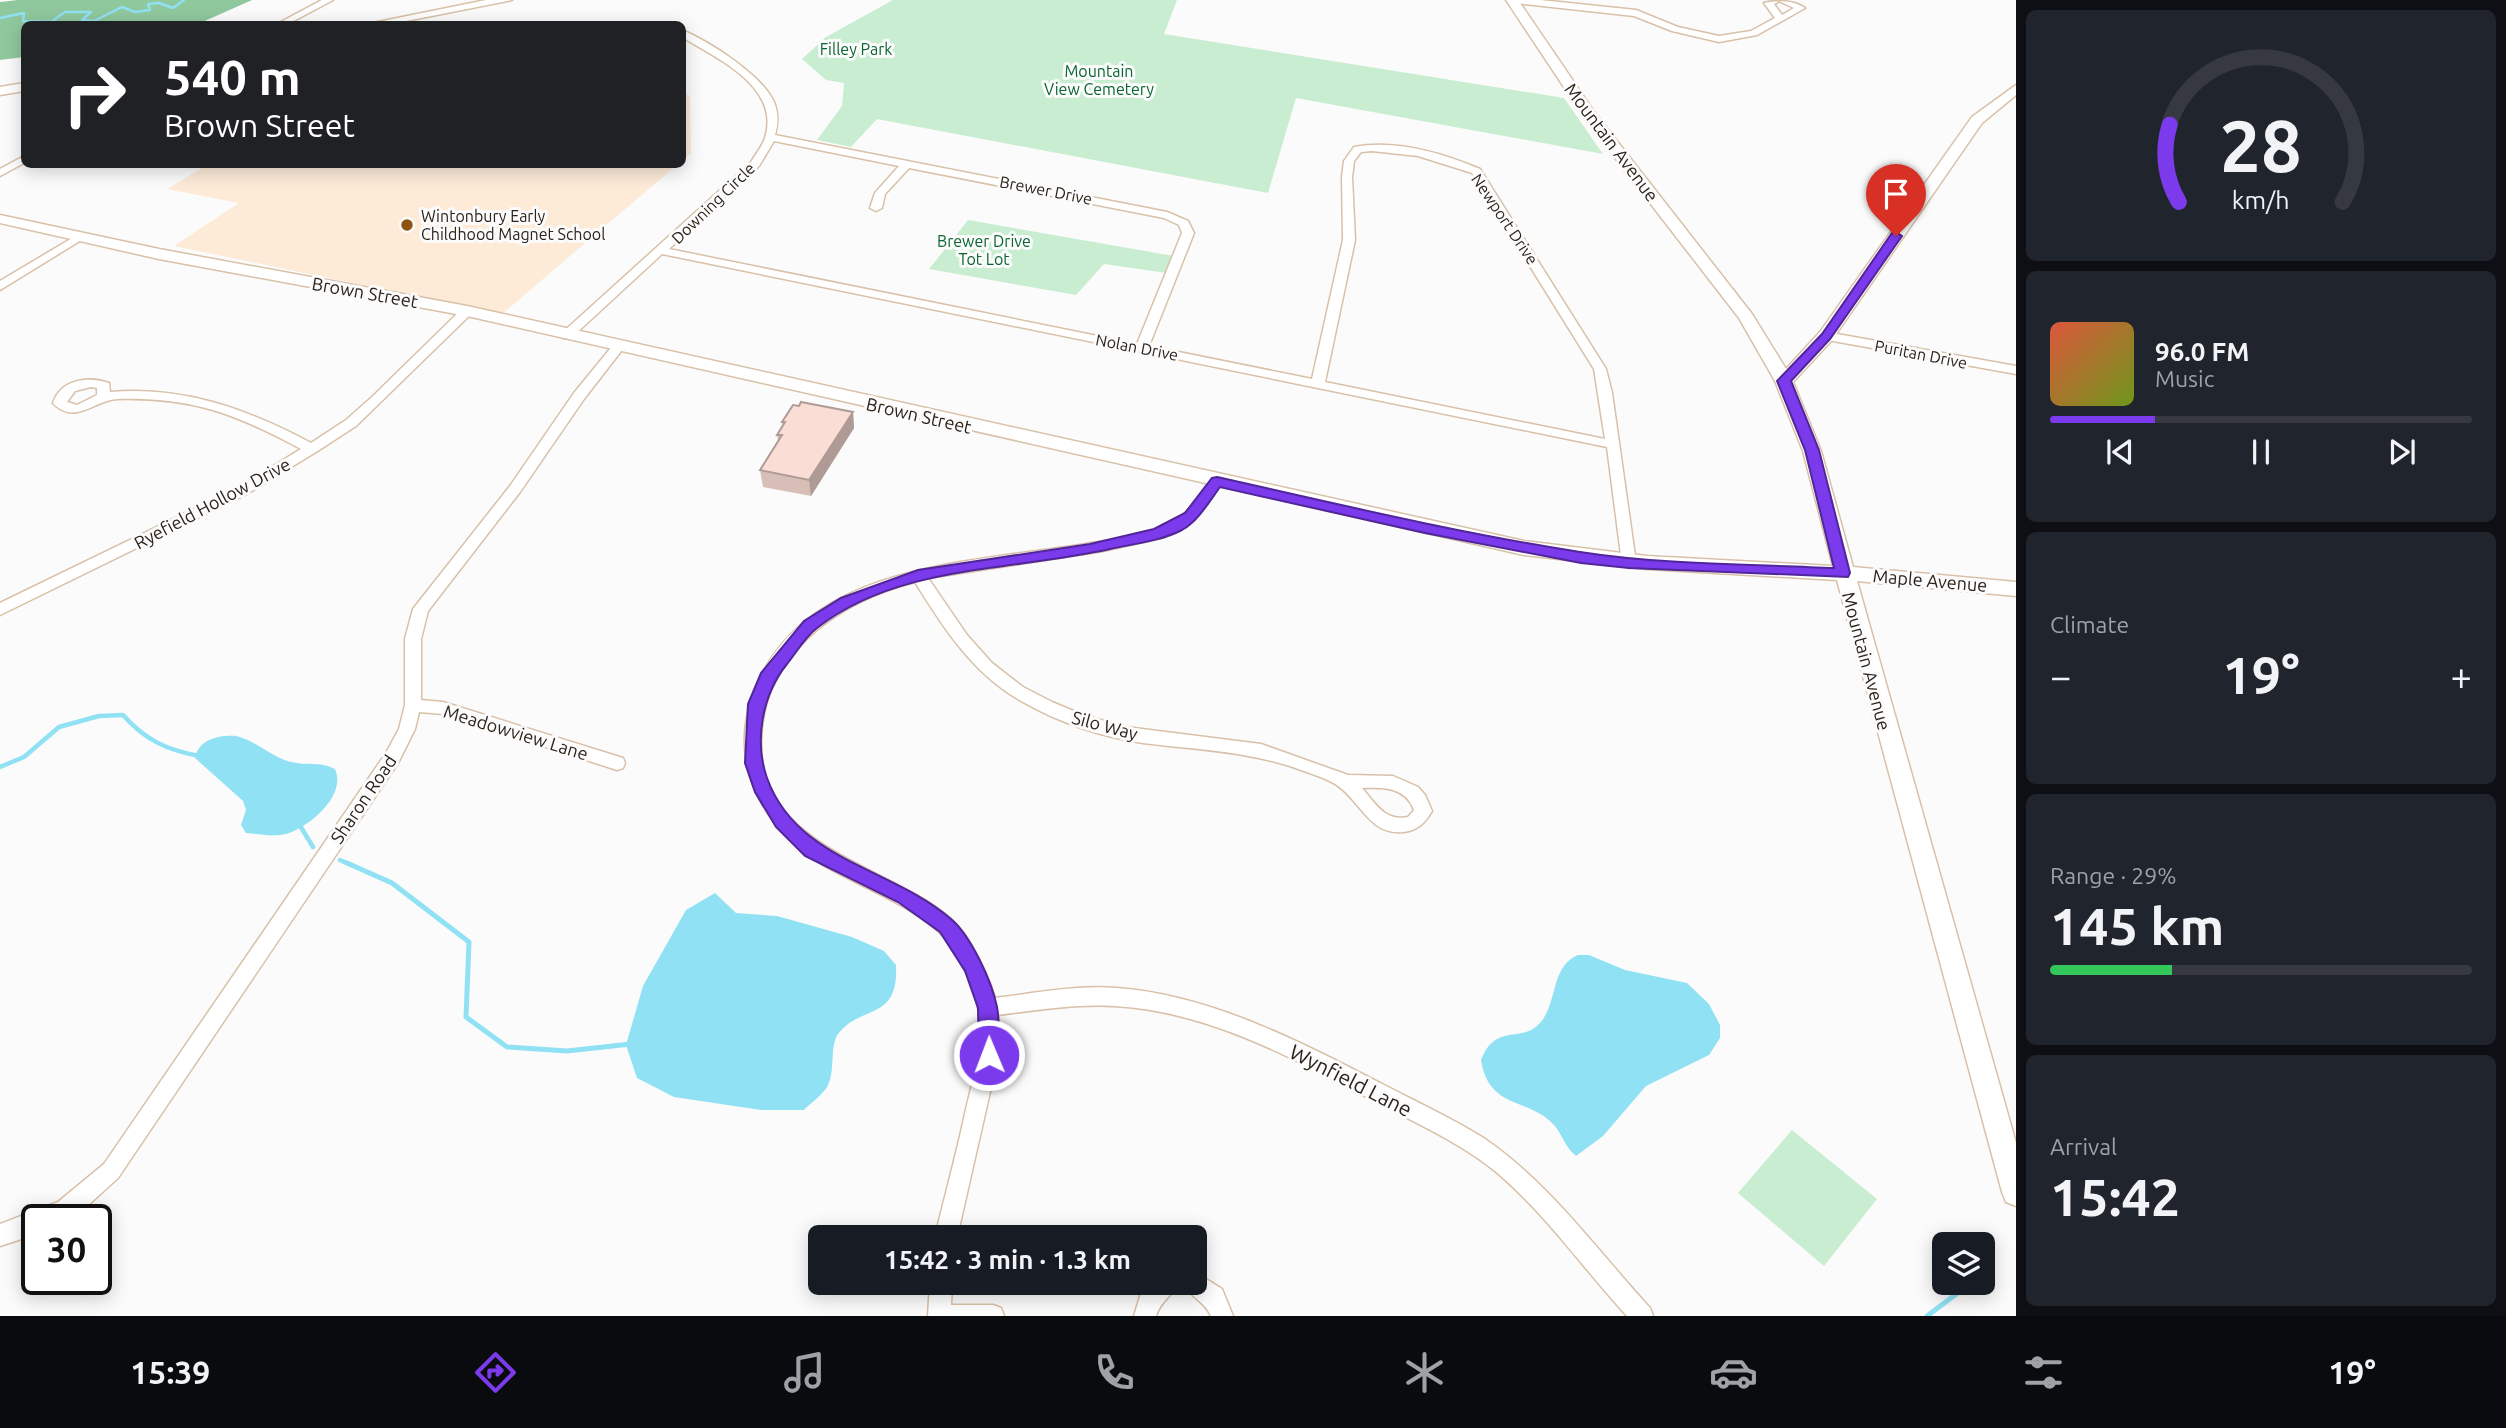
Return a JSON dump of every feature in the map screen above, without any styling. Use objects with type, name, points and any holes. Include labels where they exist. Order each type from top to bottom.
[{"type":"street","points":[[288,21],[329,0]]},
{"type":"street","points":[[390,21],[506,0]]},
{"type":"street","points":[[1513,0],[1636,12],[1675,29],[1719,39],[1743,37],[1780,18],[1792,15],[1801,8],[1784,0]]},
{"type":"street","name":"Mountain Avenue","points":[[1513,0],[1590,116],[1746,317],[1784,381],[1812,450],[1843,573],[2016,1192]]},
{"type":"street","points":[[1777,0],[1768,3],[1780,18]]},
{"type":"street","points":[[686,36],[751,79],[762,90],[775,109],[773,138]]},
{"type":"street","points":[[0,91],[21,88]]},
{"type":"street","points":[[1784,381],[1826,337],[1977,120],[2016,89]]},
{"type":"street","name":"Brewer Drive","points":[[773,138],[1167,215],[1184,223],[1188,233],[1142,348]]},
{"type":"street","name":"Downing Circle","points":[[568,335],[663,251],[755,164],[773,138]]},
{"type":"street","name":"Newport Drive","points":[[1318,383],[1349,240],[1349,160],[1357,149],[1375,147],[1456,162],[1476,171],[1600,369],[1606,393],[1629,563]]},
{"type":"street","points":[[0,173],[21,161]]},
{"type":"street","points":[[876,208],[880,193],[907,163]]},
{"type":"street","name":"Brown Street","points":[[0,219],[79,237],[467,311],[1524,548],[1629,563],[1843,573]]},
{"type":"street","points":[[0,286],[79,237]]},
{"type":"street","name":"Nolan Drive","points":[[663,251],[1611,444]]},
{"type":"street","name":"Ryefield Hollow Drive","points":[[0,610],[242,491],[311,449],[351,423],[377,400],[467,311]]},
{"type":"street","name":"Puritan Drive","points":[[1826,337],[2016,370]]},
{"type":"street","name":"Sharon Road","points":[[74,1204],[94,1188],[123,1155],[392,758],[407,729],[413,705],[413,639],[421,609],[515,489],[579,396],[618,347]]},
{"type":"street","points":[[103,397],[179,397],[203,402],[245,414],[311,449]]},
{"type":"street","points":[[949,1225],[989,1055],[988,1008],[974,967],[947,926],[905,897],[812,850],[782,822],[764,792],[753,763],[756,704],[766,678],[794,641],[826,613],[867,593],[918,575],[1090,549],[1157,534],[1190,517],[1217,481]]},
{"type":"street","name":"Maple Avenue","points":[[1843,573],[1935,578],[2016,589]]},
{"type":"street","name":"Silo Way","points":[[918,575],[975,657],[1017,691],[1050,709],[1094,726],[1131,734],[1226,744],[1279,755],[1347,782]]},
{"type":"street","name":"Meadowview Lane","points":[[413,705],[443,708],[617,763]]},
{"type":"street","name":"Wynfield Lane","points":[[988,1008],[1034,1001],[1117,998],[1160,1004],[1247,1028],[1367,1086],[1449,1130],[1500,1163],[1572,1235],[1642,1316]]},
{"type":"street","points":[[0,1235],[21,1228]]},
{"type":"street","points":[[1207,1292],[1214,1297],[1222,1316]]},
{"type":"street","points":[[940,1295],[939,1316],[993,1316]]},
{"type":"street","points":[[1145,1316],[1153,1295]]},
{"type":"shaded area","points":[[686,94],[690,97],[691,153],[686,157]]},
{"type":"shaded area","name":"Wintonbury Early Childhood Magnet School","points":[[202,168],[673,168],[502,314],[174,246],[239,203],[167,189]]},
{"type":"green space","points":[[252,0],[205,21],[21,21],[21,57],[0,60],[0,2]]},
{"type":"green space","name":"Mountain View Cemetery","points":[[893,0],[1177,0],[1164,34],[1564,98],[1603,154],[1296,98],[1268,193],[877,119],[851,147],[817,140],[842,106],[844,83],[826,80],[802,59],[826,37]]},
{"type":"green space","name":"Brewer Drive Tot Lot","points":[[968,220],[1174,256],[1167,273],[1104,264],[1076,295],[929,269]]},
{"type":"green space","points":[[1792,1130],[1877,1199],[1824,1266],[1738,1193]]},
{"type":"water","points":[[223,736],[236,736],[251,741],[284,760],[335,769],[336,790],[331,800],[305,825],[286,834],[246,833],[241,825],[246,810],[243,801],[195,758],[205,742]]},
{"type":"water","points":[[715,893],[736,913],[777,916],[852,937],[884,951],[896,965],[891,996],[877,1010],[847,1025],[838,1034],[835,1039],[830,1081],[804,1110],[761,1110],[674,1097],[637,1078],[626,1045],[643,986],[686,910]]},
{"type":"water","points":[[1578,955],[1589,955],[1625,970],[1687,983],[1709,1004],[1720,1025],[1720,1038],[1709,1055],[1646,1086],[1603,1136],[1576,1156],[1554,1125],[1544,1116],[1511,1101],[1492,1087],[1485,1076],[1481,1060],[1494,1041],[1523,1033],[1538,1025],[1545,1017],[1562,968]]},
{"type":"building","points":[[801,402],[853,412],[809,480],[760,470],[782,435],[777,435],[785,422],[782,422],[793,405],[799,406]]},
{"type":"waterway","points":[[94,21],[122,7],[135,12],[150,10],[148,4],[159,3],[173,8],[184,0]]},
{"type":"waterway","points":[[52,21],[65,12],[91,12],[82,20],[94,21]]},
{"type":"waterway","points":[[0,18],[24,13],[23,21]]},
{"type":"waterway","points":[[0,767],[24,757],[59,727],[99,716],[123,715],[157,743],[199,756]]},
{"type":"waterway","points":[[299,824],[313,847]]},
{"type":"waterway","points":[[340,860],[351,865]]},
{"type":"waterway","points":[[347,863],[392,883],[469,942],[466,1017],[507,1047],[567,1051],[631,1044]]},
{"type":"waterway","points":[[1927,1316],[1955,1295]]},
{"type":"place","name":"Wintonbury Early Childhood Magnet School","points":[[407,225]]},
{"type":"route","points":[[989,1055],[988,1008],[974,967],[947,926],[905,897],[844,869],[812,850],[782,822],[764,792],[753,763],[752,734],[756,704],[766,678],[810,625],[847,602],[918,575],[1090,549],[1157,534],[1190,517],[1217,481],[1425,528],[1581,558],[1629,563],[1843,573],[1812,450],[1784,381],[1826,337],[1896,236]]},
{"type":"park label","name":"Filley Park","points":[[856,49]]}]
